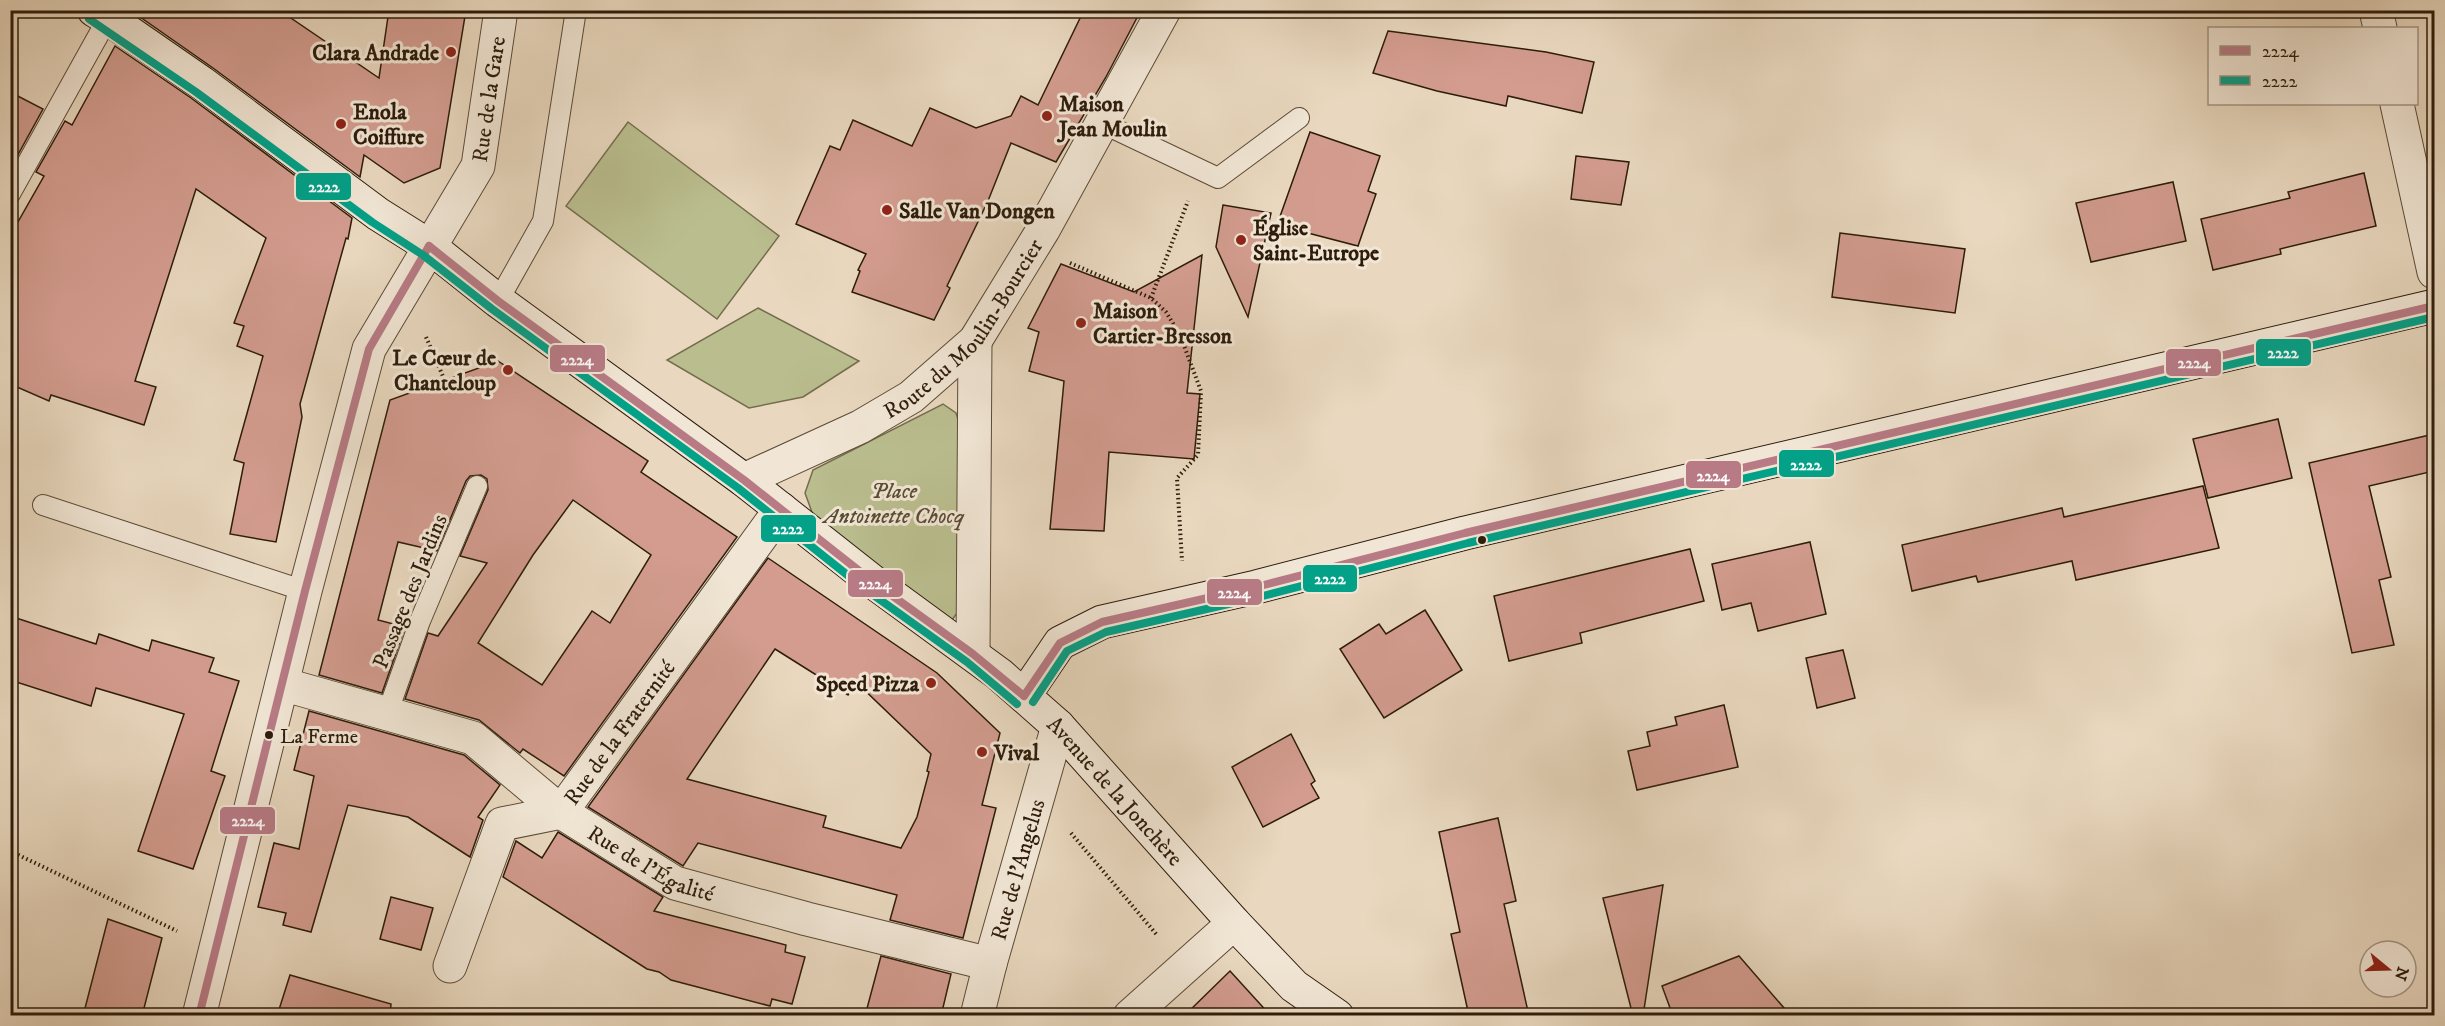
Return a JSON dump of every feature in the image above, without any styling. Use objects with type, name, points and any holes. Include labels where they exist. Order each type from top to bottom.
[{"type":"street","name":"Rue de la Gare","points":[[199,1016],[305,591],[369,349],[478,166],[501,10]]},
{"type":"street","name":"Route du Moulin-Bourcier","points":[[744,480],[860,427],[901,403],[975,341],[1043,230],[1164,10]]},
{"type":"street","points":[[2376,10],[2380,27]]},
{"type":"street","name":"Avenue de la Jonchère","points":[[101,14],[202,83],[378,214],[429,246],[498,301],[744,480],[872,581],[973,654],[1058,726],[1293,986],[1337,1016]]},
{"type":"street","points":[[2397,105],[2434,272]]},
{"type":"street","points":[[1024,696],[1060,643],[1102,622],[1256,587],[1465,533],[2434,306]]},
{"type":"street","points":[[973,654],[975,341]]},
{"type":"street","name":"Rue de la Fraternité","points":[[450,966],[502,824],[561,812],[782,509]]},
{"type":"street","name":"Rue de l'Égalité","points":[[282,684],[473,738],[561,812],[675,883],[807,919],[990,964]]},
{"type":"street","name":"Rue de l'Angelus","points":[[978,1016],[990,964],[1058,726]]},
{"type":"street","points":[[1130,1016],[1234,923]]},
{"type":"lane","points":[[498,301],[543,221],[576,10]]},
{"type":"lane","points":[[10,194],[101,14]]},
{"type":"lane","points":[[1102,123],[1218,178],[1299,118]]},
{"type":"lane","name":"Passage des Jardins","points":[[387,714],[420,621],[477,486]]},
{"type":"lane","points":[[43,505],[305,591]]},
{"type":"path","points":[[1151,298],[1200,170]]},
{"type":"path","points":[[1043,230],[1058,258],[1151,298],[1166,312],[1180,335],[1201,391],[1198,455],[1177,478],[1182,573]]},
{"type":"path","points":[[1044,776],[1066,827],[1185,968]]},
{"type":"path","points":[[10,851],[181,933],[189,913],[222,923]]},
{"type":"green space","points":[[628,122],[779,236],[717,319],[566,206]]},
{"type":"green space","points":[[758,308],[859,361],[803,397],[749,408],[667,360]]},
{"type":"green space","name":"Place Antoinette Chocq","points":[[943,404],[956,413],[961,429],[960,609],[952,620],[817,526],[805,493],[813,470]]},
{"type":"building","points":[[134,10],[279,10],[379,78],[389,10],[466,10],[440,168],[404,183],[364,155],[360,177],[133,12]]},
{"type":"building","points":[[1084,10],[1141,10],[1106,77],[1056,162],[1011,143],[988,201],[947,286],[950,288],[934,320],[852,292],[860,271],[858,270],[866,254],[796,224],[830,146],[840,150],[853,120],[912,146],[930,108],[976,128],[1011,116],[1021,96],[1038,105]]},
{"type":"building","points":[[1388,31],[1546,52],[1594,62],[1582,113],[1508,96],[1506,106],[1437,91],[1373,73]]},
{"type":"building","points":[[115,46],[191,98],[352,218],[348,239],[346,238],[300,404],[302,417],[276,542],[230,534],[244,463],[234,460],[263,356],[237,346],[244,326],[234,323],[266,238],[196,189],[135,381],[156,387],[144,425],[51,395],[49,401],[10,384],[10,236],[44,176],[36,172],[65,121],[72,125]]},
{"type":"building","points":[[10,92],[43,109],[15,160],[10,157]]},
{"type":"building","points":[[1310,132],[1380,156],[1368,191],[1376,194],[1358,246],[1277,225]]},
{"type":"building","points":[[1576,156],[1629,162],[1621,205],[1571,199]]},
{"type":"building","points":[[2364,173],[2376,226],[2280,249],[2281,254],[2213,270],[2201,219],[2290,198],[2288,192]]},
{"type":"building","points":[[2173,182],[2186,241],[2091,262],[2076,203]]},
{"type":"building","name":"Église Saint-Eutrope","points":[[1223,205],[1271,213],[1248,317],[1216,247]]},
{"type":"building","points":[[1840,233],[1965,249],[1955,313],[1832,297]]},
{"type":"building","points":[[1202,255],[1187,393],[1200,394],[1194,459],[1109,452],[1104,531],[1050,529],[1064,381],[1029,371],[1039,332],[1028,328],[1061,264],[1134,292]]},
{"type":"building","points":[[498,361],[648,461],[641,472],[737,537],[564,776],[523,749],[520,753],[479,720],[405,699],[428,633],[438,636],[487,563],[460,556],[488,490],[487,479],[481,475],[470,476],[466,481],[437,551],[398,542],[378,620],[405,627],[382,693],[319,675],[390,400]],"holes":[[[573,500],[651,555],[610,623],[592,611],[542,685],[478,643],[533,555]]]},
{"type":"building","points":[[2278,419],[2292,478],[2208,498],[2193,439]]},
{"type":"building","points":[[2434,434],[2434,471],[2369,486],[2391,577],[2379,580],[2394,645],[2352,653],[2309,463]]},
{"type":"building","points":[[2203,486],[2219,548],[2076,580],[2072,561],[1978,582],[1976,576],[1912,591],[1902,545],[2062,508],[2064,517]]},
{"type":"building","points":[[1810,542],[1826,614],[1758,631],[1751,603],[1722,610],[1712,564]]},
{"type":"building","points":[[1690,549],[1704,601],[1580,633],[1582,643],[1509,661],[1494,596]]},
{"type":"building","points":[[768,558],[937,673],[1000,733],[982,805],[996,808],[963,938],[890,920],[897,895],[698,843],[683,866],[588,807]],"holes":[[[775,649],[848,695],[856,682],[931,754],[927,771],[929,772],[917,817],[901,848],[823,827],[826,816],[687,779]]]},
{"type":"building","points":[[1425,610],[1462,670],[1384,718],[1340,649],[1379,624],[1386,634]]},
{"type":"building","points":[[10,616],[96,644],[99,634],[149,651],[152,640],[214,658],[209,672],[239,681],[211,771],[225,776],[193,869],[138,851],[184,714],[96,688],[91,706],[10,680]]},
{"type":"building","points":[[1843,650],[1855,698],[1817,708],[1806,658]]},
{"type":"building","points":[[1724,705],[1738,767],[1637,790],[1628,751],[1650,746],[1647,732],[1677,725],[1675,717]]},
{"type":"building","points":[[309,711],[464,755],[500,785],[478,817],[483,820],[470,857],[408,817],[348,805],[311,932],[283,925],[286,913],[258,907],[274,843],[299,849],[314,776],[294,770]]},
{"type":"building","points":[[1291,734],[1315,781],[1311,784],[1319,798],[1263,827],[1232,767]]},
{"type":"building","points":[[1498,818],[1516,901],[1504,904],[1529,1016],[1469,1016],[1451,934],[1460,932],[1439,832]]},
{"type":"building","points":[[558,832],[663,897],[654,911],[786,945],[785,952],[805,957],[792,1004],[772,999],[770,1006],[671,980],[659,972],[647,969],[503,877],[516,841],[542,858]]},
{"type":"building","points":[[1663,885],[1643,1016],[1633,1016],[1603,898]]},
{"type":"building","points":[[391,897],[433,908],[421,950],[380,939]]},
{"type":"building","points":[[108,919],[162,938],[142,1016],[83,1016]]},
{"type":"building","points":[[881,956],[951,974],[941,1016],[865,1016]]},
{"type":"building","points":[[1739,956],[1791,1016],[1673,1016],[1662,986]]},
{"type":"building","points":[[1230,971],[1271,1016],[1184,1016]]},
{"type":"building","points":[[290,975],[391,1004],[390,1016],[277,1016]]},
{"type":"transit line","name":"2222","points":[[89,19],[196,92],[372,222],[423,255],[492,309],[738,488],[865,589],[967,662],[1017,704]]},
{"type":"transit line","name":"2224","points":[[429,246],[498,301],[744,480],[872,581],[973,654],[1024,696]]},
{"type":"transit line","name":"2224","points":[[199,1016],[305,591],[369,349],[429,246]]},
{"type":"transit line","name":"2224","points":[[1024,696],[1060,643],[1102,622],[1256,587],[1465,533],[2434,306]]},
{"type":"transit line","name":"2222","points":[[1033,702],[1067,651],[1106,632],[1259,597],[1468,543],[2434,317]]},
{"type":"place","name":"Clara Andrade","points":[[451,52]]},
{"type":"place","name":"Maison Jean Moulin","points":[[1047,116]]},
{"type":"place","name":"Enola Coiffure","points":[[341,124]]},
{"type":"place","name":"Salle Van Dongen","points":[[887,210]]},
{"type":"place","name":"Église Saint-Eutrope","points":[[1241,240]]},
{"type":"place","name":"Maison Cartier-Bresson","points":[[1081,323]]},
{"type":"place","name":"Le Cœur de Chanteloup","points":[[508,370]]},
{"type":"place","name":"Speed Pizza","points":[[931,683]]},
{"type":"place","name":"La Ferme","points":[[269,735]]},
{"type":"place","name":"Vival","points":[[982,752]]}]
